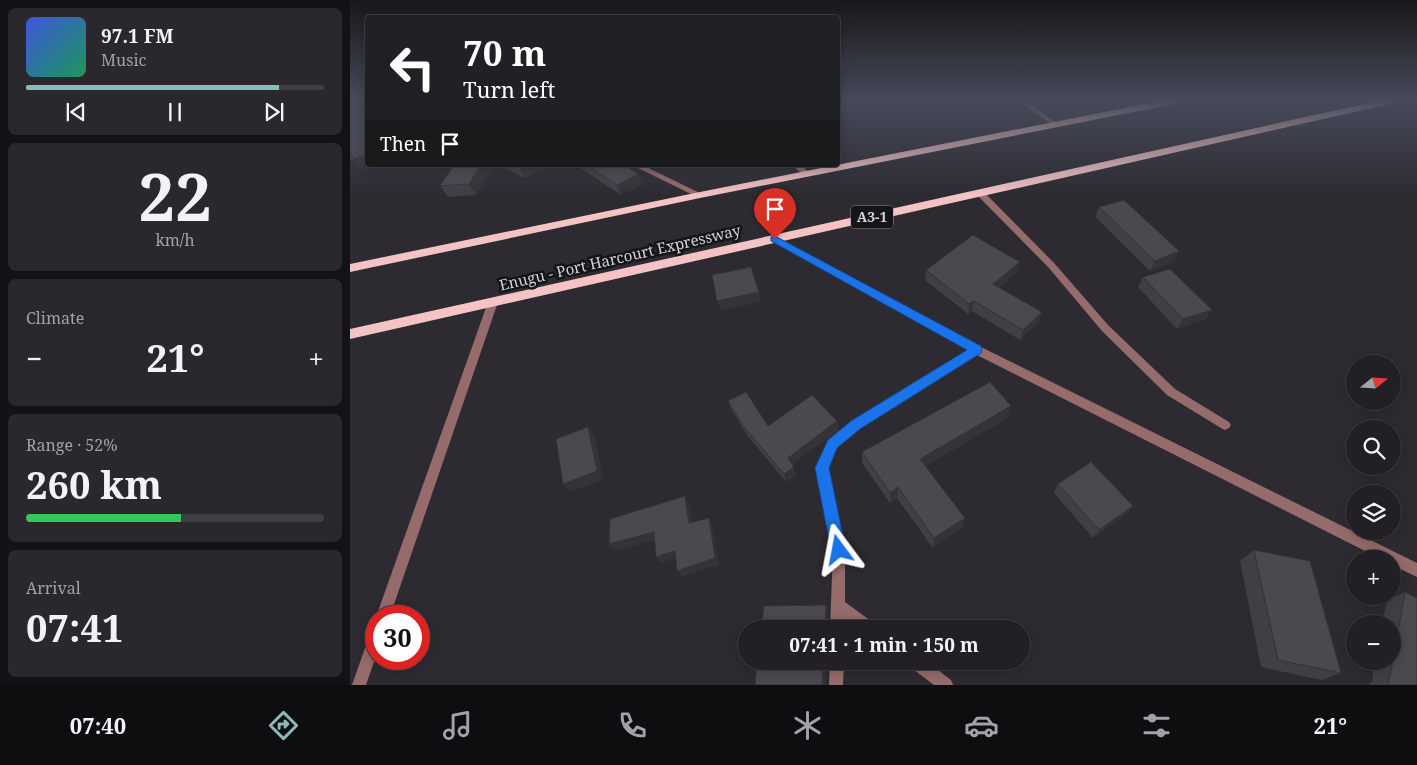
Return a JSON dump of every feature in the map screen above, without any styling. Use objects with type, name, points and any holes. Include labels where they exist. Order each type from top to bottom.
[{"type":"highway","points":[[350,268],[1016,132]]},
{"type":"highway","name":"Enugu - Port Harcourt Expressway","points":[[350,334],[1252,132]]},
{"type":"street","points":[[640,167],[700,196]]},
{"type":"street","points":[[798,167],[807,174]]},
{"type":"street","points":[[980,193],[1052,266],[1105,328],[1171,392],[1224,425]]},
{"type":"street","points":[[775,239],[977,350],[1417,570]]},
{"type":"street","points":[[387,605],[493,302]]},
{"type":"street","points":[[837,620],[839,550],[822,468],[832,444],[855,425],[977,350]]},
{"type":"street","points":[[838,605],[858,620]]},
{"type":"street","points":[[359,685],[365,668]]},
{"type":"street","points":[[836,670],[836,685]]},
{"type":"street","points":[[926,670],[946,685]]},
{"type":"building","points":[[350,132],[365,132],[365,156],[354,159],[350,152]]},
{"type":"building","points":[[453,167],[480,167],[469,184],[440,186]]},
{"type":"building","points":[[590,167],[627,167],[638,174],[617,185]]},
{"type":"building","points":[[1124,200],[1179,251],[1155,261],[1099,207]]},
{"type":"building","points":[[973,235],[1020,262],[993,284],[1042,312],[1023,330],[974,301],[969,304],[926,270]]},
{"type":"building","points":[[751,267],[759,292],[717,301],[712,275]]},
{"type":"building","points":[[1170,269],[1212,310],[1183,319],[1143,277]]},
{"type":"building","points":[[990,382],[1011,406],[920,459],[965,518],[934,538],[898,487],[890,493],[862,452]]},
{"type":"building","points":[[746,392],[768,426],[812,395],[837,421],[788,458],[794,467],[784,474],[744,427],[728,401]]},
{"type":"building","points":[[588,427],[597,471],[563,484],[556,439]]},
{"type":"building","points":[[1091,462],[1133,506],[1099,530],[1058,484]]},
{"type":"building","points":[[685,496],[689,523],[709,518],[715,558],[677,571],[675,551],[656,557],[654,532],[609,544],[610,519]]},
{"type":"building","points":[[1254,550],[1310,561],[1341,673],[1278,660]]},
{"type":"building","points":[[1405,592],[1417,598],[1417,685],[1388,685],[1391,670],[1401,670],[1401,615]]},
{"type":"building","points":[[826,605],[825,620],[762,620],[764,606]]},
{"type":"building","points":[[756,670],[823,670],[822,685],[755,685]]},
{"type":"route","points":[[775,239],[977,350],[855,425],[832,444],[822,468],[839,550]]}]
